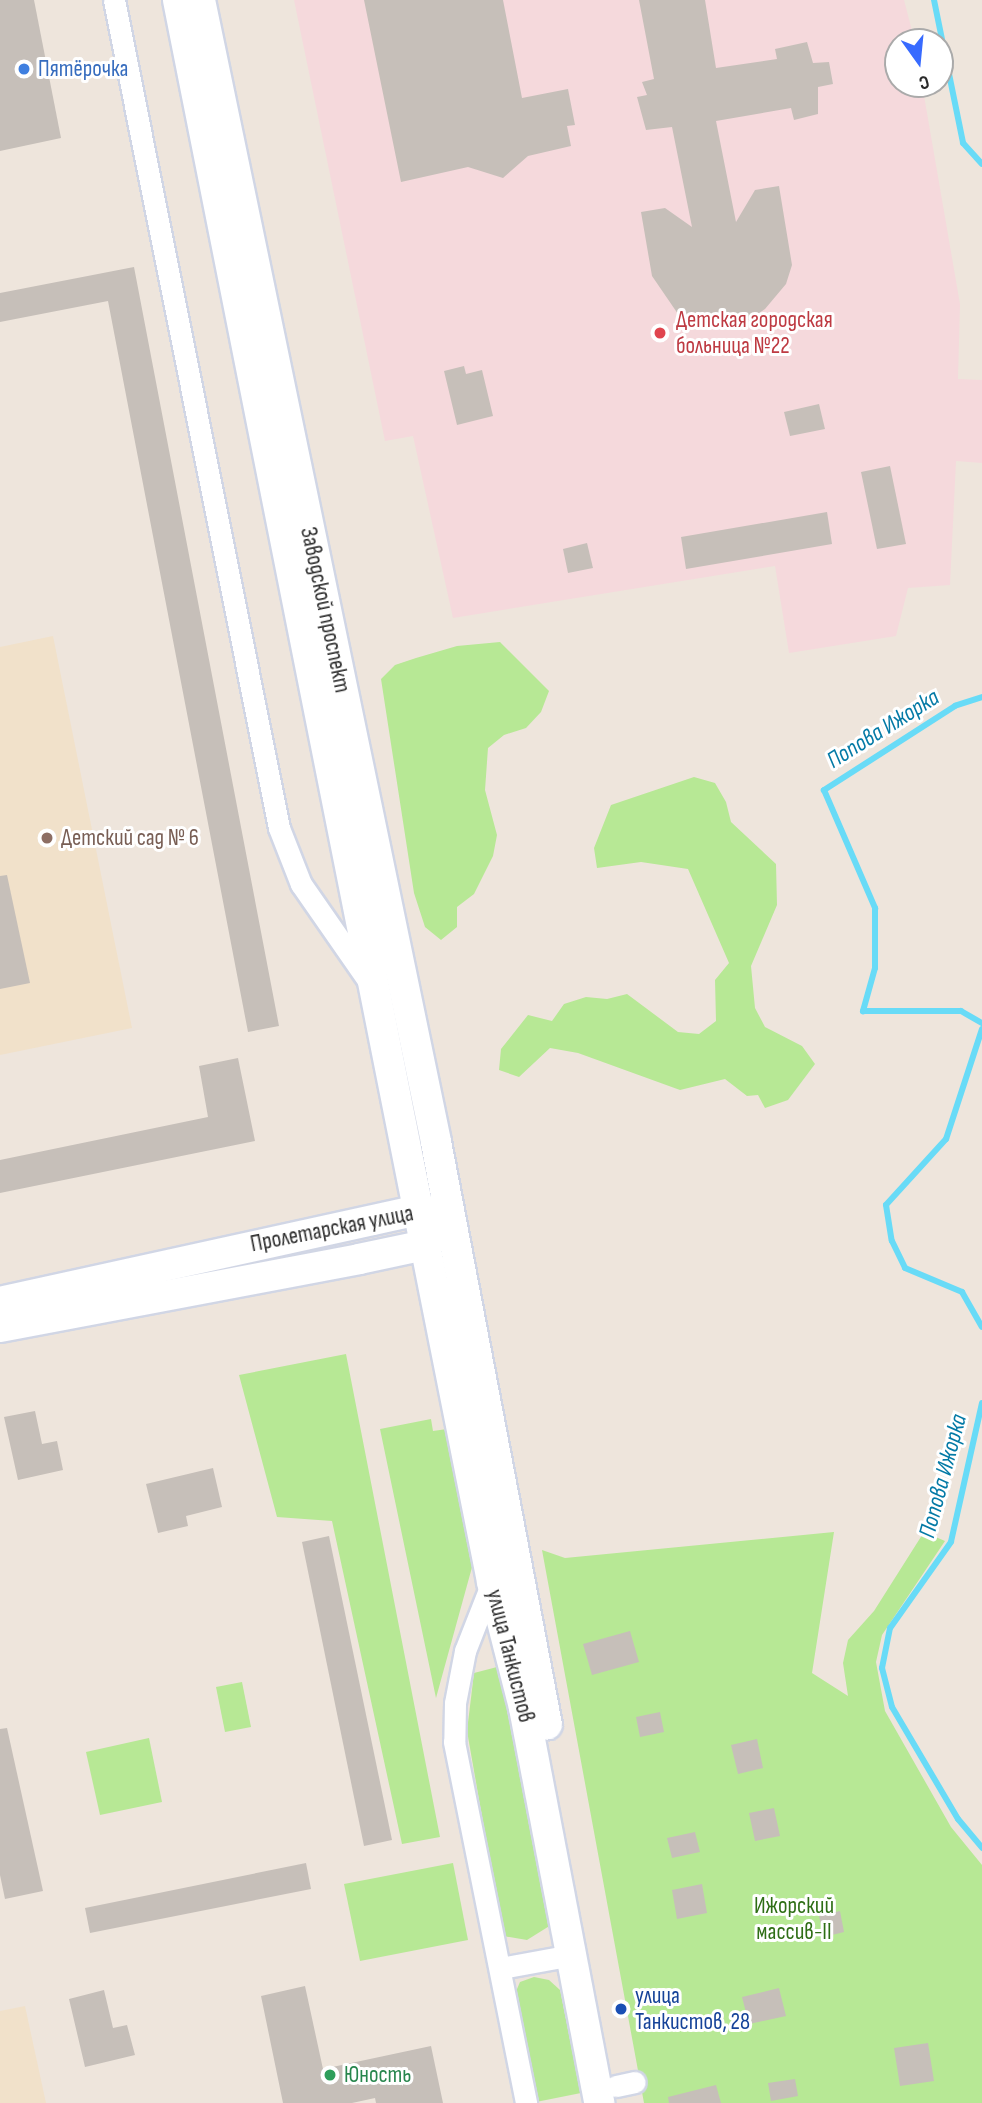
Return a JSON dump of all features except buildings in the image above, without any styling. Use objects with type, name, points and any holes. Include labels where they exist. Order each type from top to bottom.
[{"type":"main road","name":"Заводской проспект","points":[[178,0],[452,1219]]},
{"type":"main road","name":"Заводской проспект","points":[[200,0],[270,403],[418,1210]]},
{"type":"main road","name":"Пролетарская улица","points":[[0,1302],[418,1210],[452,1219]]},
{"type":"main road","name":"улица Танкистов","points":[[418,1210],[492,1582],[581,1953],[618,2093]]},
{"type":"main road","name":"Пролетарская улица","points":[[0,1327],[162,1295],[214,1290],[425,1245],[452,1219]]},
{"type":"main road","name":"улица Танкистов","points":[[452,1219],[581,1953]]},
{"type":"street","points":[[114,0],[279,828],[301,884],[378,995]]},
{"type":"street","points":[[492,1582],[465,1651],[455,1703],[454,1742],[526,2103]]},
{"type":"street","points":[[501,1968],[581,1953]]},
{"type":"shaded area","name":"Детская городская больница №22","points":[[294,0],[904,0],[911,28],[884,28],[884,98],[924,98],[960,304],[958,379],[982,380],[982,463],[956,461],[950,585],[908,588],[896,636],[789,653],[775,566],[453,618],[413,436],[385,441]]},
{"type":"shaded area","name":"Детский сад № 6","points":[[53,636],[132,1028],[0,1055],[0,647]]},
{"type":"shaded area","points":[[25,2006],[46,2103],[0,2103],[0,2011]]},
{"type":"green space","points":[[500,642],[549,691],[541,712],[526,728],[504,735],[488,748],[485,790],[497,835],[493,856],[474,894],[457,907],[457,927],[441,940],[425,927],[414,893],[381,679],[395,665],[416,658],[457,646]]},
{"type":"green space","points":[[694,777],[715,783],[726,802],[731,822],[776,864],[777,905],[751,966],[755,1008],[765,1027],[802,1046],[815,1064],[788,1100],[765,1108],[758,1095],[747,1096],[725,1079],[680,1090],[578,1053],[550,1048],[519,1077],[499,1070],[501,1049],[528,1015],[552,1021],[564,1004],[586,997],[607,999],[627,994],[678,1032],[699,1034],[716,1021],[715,980],[729,963],[688,869],[641,862],[597,868],[594,848],[611,805]]},
{"type":"green space","points":[[346,1354],[440,1837],[402,1844],[332,1521],[277,1517],[239,1375]]},
{"type":"green space","points":[[431,1419],[433,1431],[447,1429],[474,1560],[436,1698],[380,1429]]},
{"type":"green space","name":"Ижорский массив-II","points":[[834,1532],[812,1673],[848,1696],[843,1663],[848,1640],[874,1611],[924,1532],[945,1541],[882,1635],[876,1662],[885,1711],[951,1827],[982,1865],[982,2103],[644,2103],[542,1550],[565,1558]]},
{"type":"green space","points":[[497,1667],[504,1675],[551,1925],[527,1940],[503,1936],[467,1731],[474,1673]]},
{"type":"green space","points":[[242,1682],[251,1727],[225,1732],[216,1687]]},
{"type":"green space","points":[[149,1738],[162,1802],[100,1815],[86,1752]]},
{"type":"green space","points":[[453,1863],[468,1940],[360,1961],[344,1884]]},
{"type":"green space","points":[[534,1977],[549,1980],[560,1990],[581,2093],[536,2102],[514,1996],[520,1982]]},
{"type":"waterway","name":"Попова Ижорка","points":[[934,0],[963,143],[982,164]]},
{"type":"waterway","name":"Попова Ижорка","points":[[982,697],[955,706],[824,790],[875,908],[875,968],[863,1011],[961,1011],[982,1023]]},
{"type":"waterway","name":"Попова Ижорка","points":[[982,1029],[946,1139],[886,1205],[892,1241],[905,1268],[962,1292],[982,1327]]},
{"type":"waterway","name":"Попова Ижорка","points":[[982,1403],[951,1542],[890,1628],[882,1668],[892,1707],[958,1819],[982,1848]]},
{"type":"place","name":"Пятёрочка","points":[[24,69]]},
{"type":"place","name":"Детская городская больница №22","points":[[660,333]]},
{"type":"place","name":"Детский сад № 6","points":[[47,838]]},
{"type":"place","name":"улица Танкистов, 28","points":[[621,2009]]},
{"type":"place","name":"Юность","points":[[330,2075]]}]
